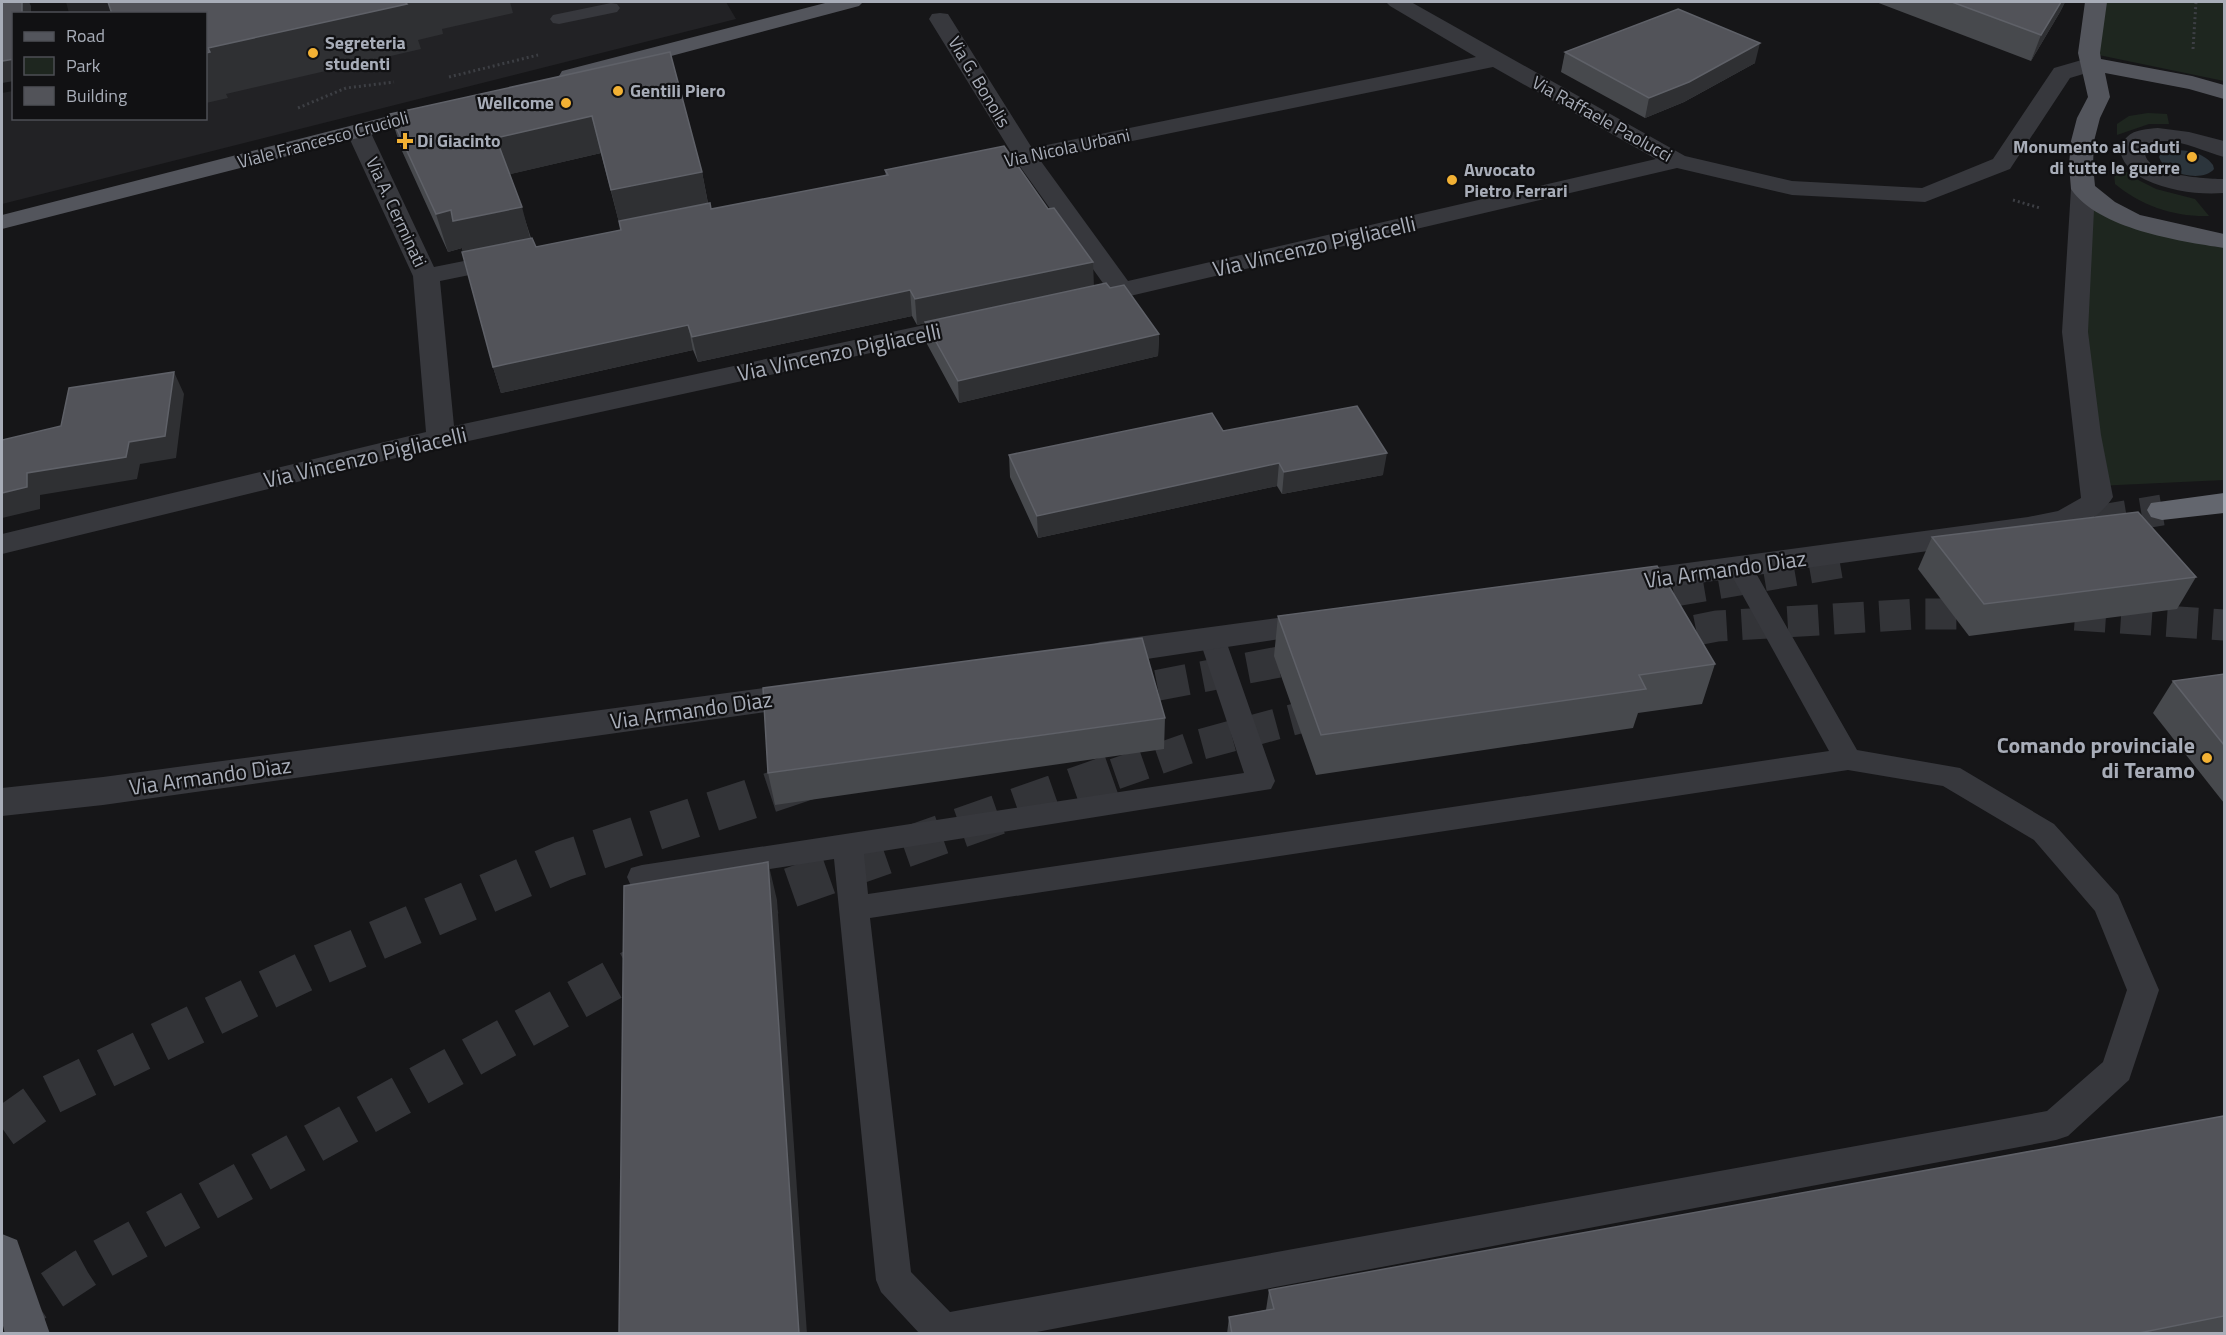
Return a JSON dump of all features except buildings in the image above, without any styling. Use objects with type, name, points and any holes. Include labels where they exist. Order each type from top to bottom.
[{"type":"highway","points":[[2162,510],[2224,503]]},
{"type":"main road","points":[[550,81],[852,2]]},
{"type":"main road","points":[[2096,2],[2090,53],[2091,64],[2116,95]]},
{"type":"main road","points":[[2091,64],[2192,82],[2224,92]]},
{"type":"main road","points":[[2224,105],[2191,96],[2116,95],[2088,113],[2081,143],[2082,205],[2106,207],[2132,221],[2224,241]]},
{"type":"main road","name":"Viale Francesco Crucioli","points":[[2,222],[452,107]]},
{"type":"main road","points":[[2,1255],[28,1334]]},
{"type":"street","name":"Via Raffaele Paolucci","points":[[1398,2],[1496,60],[1677,161],[1792,188],[1925,195],[2002,164],[2061,73],[2091,64]]},
{"type":"street","name":"Via G. Bonolis","points":[[940,19],[1025,156],[1122,291]]},
{"type":"street","name":"Via Nicola Urbani","points":[[942,173],[1496,60]]},
{"type":"street","name":"Via A. Cerminati","points":[[358,131],[426,276],[441,438]]},
{"type":"street","points":[[2224,150],[2206,141],[2171,135],[2143,138],[2135,144],[2132,151],[2144,168],[2157,176],[2192,186],[2224,186]]},
{"type":"street","name":"Via Vincenzo Pigliacelli","points":[[1053,306],[1677,161]]},
{"type":"street","name":"Via Armando Diaz","points":[[1587,587],[2028,527],[2077,516],[2092,508],[2098,497],[2087,435],[2075,332],[2082,205]]},
{"type":"street","points":[[426,276],[532,255]]},
{"type":"street","name":"Via Vincenzo Pigliacelli","points":[[2,544],[441,438],[995,318]]},
{"type":"street","points":[[1076,657],[1353,619]]},
{"type":"street","name":"Via Armando Diaz","points":[[3,802],[103,791],[839,689]]},
{"type":"lane","points":[[559,19],[611,8]]},
{"type":"lane","points":[[1740,567],[1848,759]]},
{"type":"lane","points":[[642,877],[1261,781],[1212,638]]},
{"type":"lane","points":[[848,845],[894,1280],[943,1331],[2056,1125],[2117,1070],[2143,990],[2107,904],[2044,832],[1950,776],[1848,759],[855,908]]},
{"type":"path","points":[[2192,82],[2196,2]]},
{"type":"path","points":[[452,107],[434,81],[545,53]]},
{"type":"path","points":[[1956,183],[2082,205]]},
{"type":"shaded area","points":[[66,2],[726,2],[736,19],[2,204],[2,93],[12,91],[12,120],[207,120],[207,12],[69,12]]},
{"type":"shaded area","points":[[2171,150],[2189,151],[2200,155],[2213,165],[2214,169],[2209,173],[2193,176],[2176,172],[2162,163],[2159,157],[2161,153]]},
{"type":"green space","points":[[2096,2],[2224,2],[2224,81],[2089,53]]},
{"type":"green space","points":[[2148,113],[2167,114],[2169,124],[2149,124],[2117,135],[2117,124],[2129,116]]},
{"type":"green space","points":[[2113,163],[2156,189],[2195,199],[2209,216],[2183,215],[2159,209],[2125,192],[2115,184]]},
{"type":"green space","points":[[2083,189],[2106,207],[2224,241],[2224,480],[2097,486],[2075,332]]},
{"type":"tunnel","points":[[2096,521],[2162,510]]},
{"type":"tunnel","points":[[1628,599],[1850,561]]},
{"type":"tunnel","points":[[1651,639],[1717,626],[1917,614],[1997,614]]},
{"type":"tunnel","points":[[2075,615],[2224,625]]},
{"type":"tunnel","points":[[1112,694],[1321,654]]},
{"type":"tunnel","points":[[1115,774],[1195,746],[1340,707]]},
{"type":"tunnel","points":[[736,912],[767,896],[1119,772]]},
{"type":"tunnel","points":[[2,1128],[46,1097],[310,969],[563,861],[814,778]]},
{"type":"tunnel","points":[[2,1323],[85,1268],[662,953]]},
{"type":"place","name":"Segreteria studenti","points":[[313,53]]},
{"type":"place","name":"Gentili Piero","points":[[618,91]]},
{"type":"place","name":"Wellcome","points":[[566,103]]},
{"type":"place","name":"Di Giacinto","points":[[405,141]]},
{"type":"place","name":"Monumento ai Caduti di tutte le guerre","points":[[2192,157]]},
{"type":"place","name":"Avvocato Pietro Ferrari","points":[[1452,180]]},
{"type":"place","name":"Comando provinciale di Teramo","points":[[2207,758]]}]
